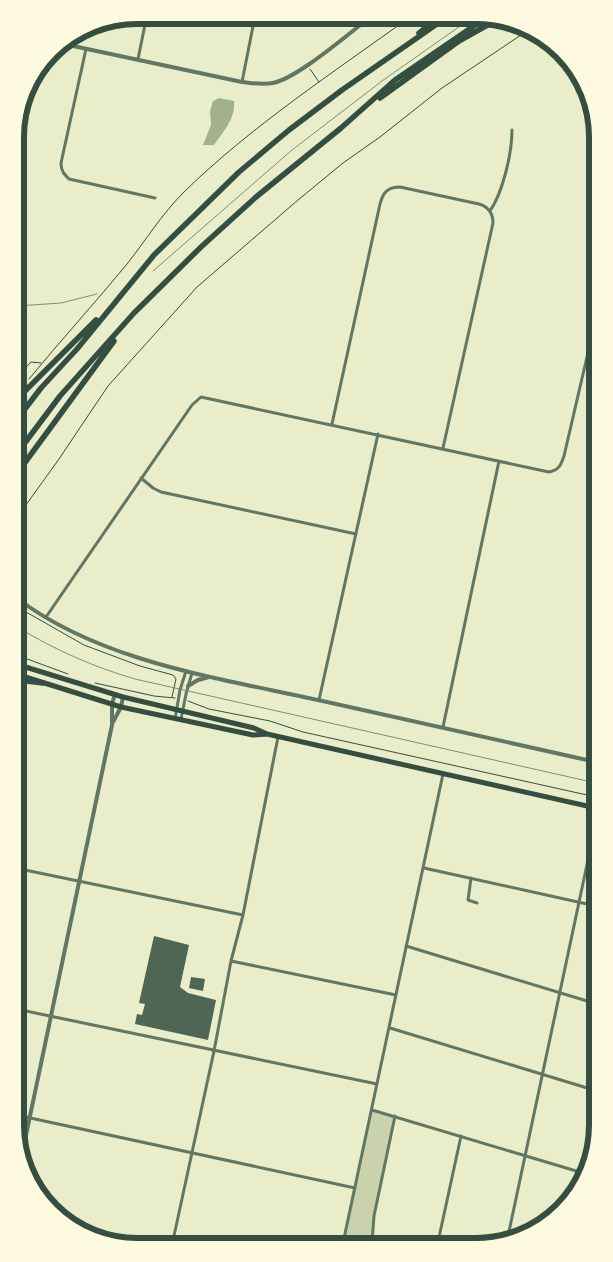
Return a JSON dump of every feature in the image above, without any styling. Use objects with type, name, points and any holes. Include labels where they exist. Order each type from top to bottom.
[{"type":"highway","points":[[380,64],[429,24]]},
{"type":"highway","points":[[24,410],[154,255],[239,172],[289,130],[342,90],[437,24]]},
{"type":"highway","points":[[341,128],[396,80],[477,24]]},
{"type":"highway","points":[[24,444],[60,396],[134,313],[162,284],[256,197],[341,128],[403,81],[458,42],[488,25]]},
{"type":"highway","points":[[24,392],[115,301]]},
{"type":"highway","points":[[24,464],[134,313]]},
{"type":"highway","points":[[24,667],[115,694],[254,728],[278,737],[589,806]]},
{"type":"highway","points":[[24,677],[121,707],[253,735],[267,734]]},
{"type":"highway","points":[[24,681],[43,683]]},
{"type":"street","points":[[138,60],[145,24]]},
{"type":"street","points":[[242,82],[253,24]]},
{"type":"street","points":[[70,46],[242,82],[256,84],[274,83],[307,65],[361,24]]},
{"type":"street","points":[[86,49],[61,169],[64,175],[75,181],[155,198]]},
{"type":"street","points":[[490,211],[499,194],[512,130]]},
{"type":"street","points":[[332,424],[380,204],[385,191],[400,187],[479,204],[490,211],[493,220],[492,227],[443,448]]},
{"type":"street","points":[[46,617],[192,405],[201,397],[549,472],[558,469],[564,456],[589,355]]},
{"type":"street","points":[[319,700],[378,434]]},
{"type":"street","points":[[443,728],[499,461]]},
{"type":"street","points":[[141,478],[161,492],[356,534]]},
{"type":"street","points":[[24,603],[46,617],[108,647],[192,673],[589,760]]},
{"type":"street","points":[[175,719],[178,698],[186,671]]},
{"type":"street","points":[[181,720],[192,673]]},
{"type":"street","points":[[188,686],[198,680],[211,677]]},
{"type":"street","points":[[25,1140],[112,725],[112,704],[115,694]]},
{"type":"street","points":[[112,725],[121,707],[123,696]]},
{"type":"street","points":[[174,1238],[231,961],[243,916],[278,737]]},
{"type":"street","points":[[344,1238],[443,774]]},
{"type":"street","points":[[509,1233],[589,855]]},
{"type":"street","points":[[424,868],[589,904]]},
{"type":"street","points":[[24,870],[243,916]]},
{"type":"street","points":[[471,878],[468,900],[477,903]]},
{"type":"street","points":[[406,946],[589,1001]]},
{"type":"street","points":[[231,961],[396,995]]},
{"type":"street","points":[[24,1011],[378,1084]]},
{"type":"street","points":[[390,1028],[589,1088]]},
{"type":"street","points":[[372,1110],[579,1172]]},
{"type":"street","points":[[372,1238],[374,1216],[395,1116]]},
{"type":"street","points":[[24,1117],[355,1188]]},
{"type":"street","points":[[439,1238],[461,1136]]},
{"type":"path","points":[[24,385],[126,265],[164,214],[183,193],[246,137],[400,24]]},
{"type":"path","points":[[24,508],[108,386],[197,287],[343,163],[380,137],[442,88],[523,34]]},
{"type":"path","points":[[307,65],[320,83]]},
{"type":"path","points":[[24,370],[32,362],[42,364]]},
{"type":"path","points":[[24,611],[84,645],[140,666],[173,675],[176,679],[172,698]]},
{"type":"path","points":[[24,658],[71,675]]},
{"type":"path","points":[[92,682],[154,696],[178,698]]},
{"type":"path","points":[[185,700],[210,709],[270,721],[302,732],[589,796]]},
{"type":"shaded area","points":[[219,98],[234,101],[231,119],[214,145],[203,145],[211,125],[210,111],[213,101]]},
{"type":"shaded area","points":[[372,1110],[395,1116],[374,1216],[372,1238],[344,1238]]},
{"type":"building","points":[[154,936],[189,945],[180,987],[188,993],[216,1000],[208,1040],[135,1024],[137,1014],[142,1015],[145,1004],[139,1003]]},
{"type":"building","points":[[191,977],[205,979],[203,991],[189,988]]},
{"type":"railway","points":[[153,271],[292,150],[382,81],[463,24]]},
{"type":"railway","points":[[24,306],[61,303],[97,294]]},
{"type":"railway","points":[[24,631],[75,657],[135,679],[589,781]]}]
